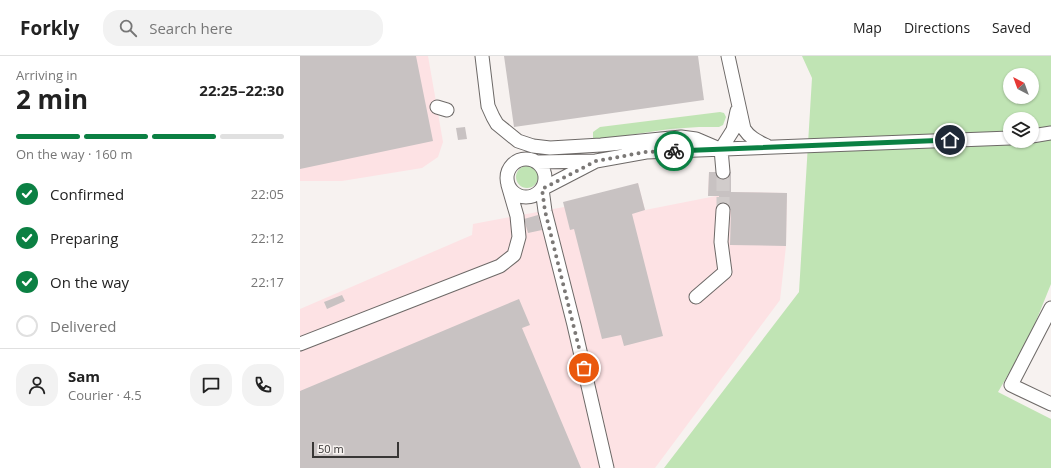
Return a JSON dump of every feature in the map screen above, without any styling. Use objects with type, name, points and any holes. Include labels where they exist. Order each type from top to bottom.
[{"type":"lane","points":[[482,56],[488,106],[492,117],[497,124],[518,141],[533,146],[550,148],[595,146],[681,137],[696,138],[721,149]]},
{"type":"lane","points":[[728,56],[744,129],[748,136],[770,147]]},
{"type":"lane","points":[[723,172],[721,149],[733,130],[738,106]]},
{"type":"lane","points":[[1039,135],[1051,133]]},
{"type":"lane","points":[[300,344],[500,266],[514,255],[519,237],[517,216],[506,179],[510,166],[515,162],[527,159],[537,162],[596,161],[646,152],[1003,138]]},
{"type":"lane","points":[[508,185],[511,190],[521,197],[533,196],[542,189],[596,161]]},
{"type":"lane","points":[[537,162],[544,172],[545,177],[542,189],[545,211],[574,325],[607,468]]},
{"type":"lane","points":[[696,296],[725,272],[721,242],[723,210]]},
{"type":"lane","points":[[1051,308],[1011,385],[1051,404]]},
{"type":"shaded area","points":[[300,56],[428,56],[443,142],[438,157],[422,168],[342,181],[300,181]]},
{"type":"shaded area","points":[[709,172],[731,172],[731,192],[787,193],[786,246],[780,300],[655,468],[300,468],[300,309],[472,235],[473,224],[564,207],[638,183],[645,210],[716,196],[708,196]]},
{"type":"green space","points":[[802,56],[1051,56],[1051,284],[1028,341],[998,392],[1051,419],[1051,468],[664,468],[799,292],[812,78]]},
{"type":"green space","points":[[720,112],[724,113],[726,117],[723,125],[719,127],[670,129],[595,140],[593,139],[593,132],[600,127]]},
{"type":"green space","points":[[527,166],[535,169],[538,177],[535,185],[527,188],[519,185],[516,177],[519,169]]},
{"type":"building","points":[[300,56],[416,56],[433,141],[300,169]]},
{"type":"building","points":[[504,56],[698,56],[704,100],[514,127]]},
{"type":"building","points":[[465,127],[467,139],[458,140],[456,128]]},
{"type":"building","points":[[709,172],[731,172],[731,192],[787,193],[786,246],[730,245],[731,210],[718,210],[719,196],[708,196]]},
{"type":"building","points":[[638,183],[645,210],[632,214],[663,336],[624,346],[621,335],[602,339],[574,229],[570,230],[563,202]]},
{"type":"building","points":[[538,215],[542,230],[528,233],[524,219]]},
{"type":"building","points":[[342,295],[345,301],[327,309],[324,302]]},
{"type":"building","points":[[519,299],[530,325],[522,328],[581,468],[300,468],[300,391]]},
{"type":"tunnel","points":[[723,172],[723,210]]},
{"type":"way so far","points":[[584,368],[545,211],[542,189],[596,161],[646,152],[674,151]]},
{"type":"route","points":[[674,151],[950,140]]}]
